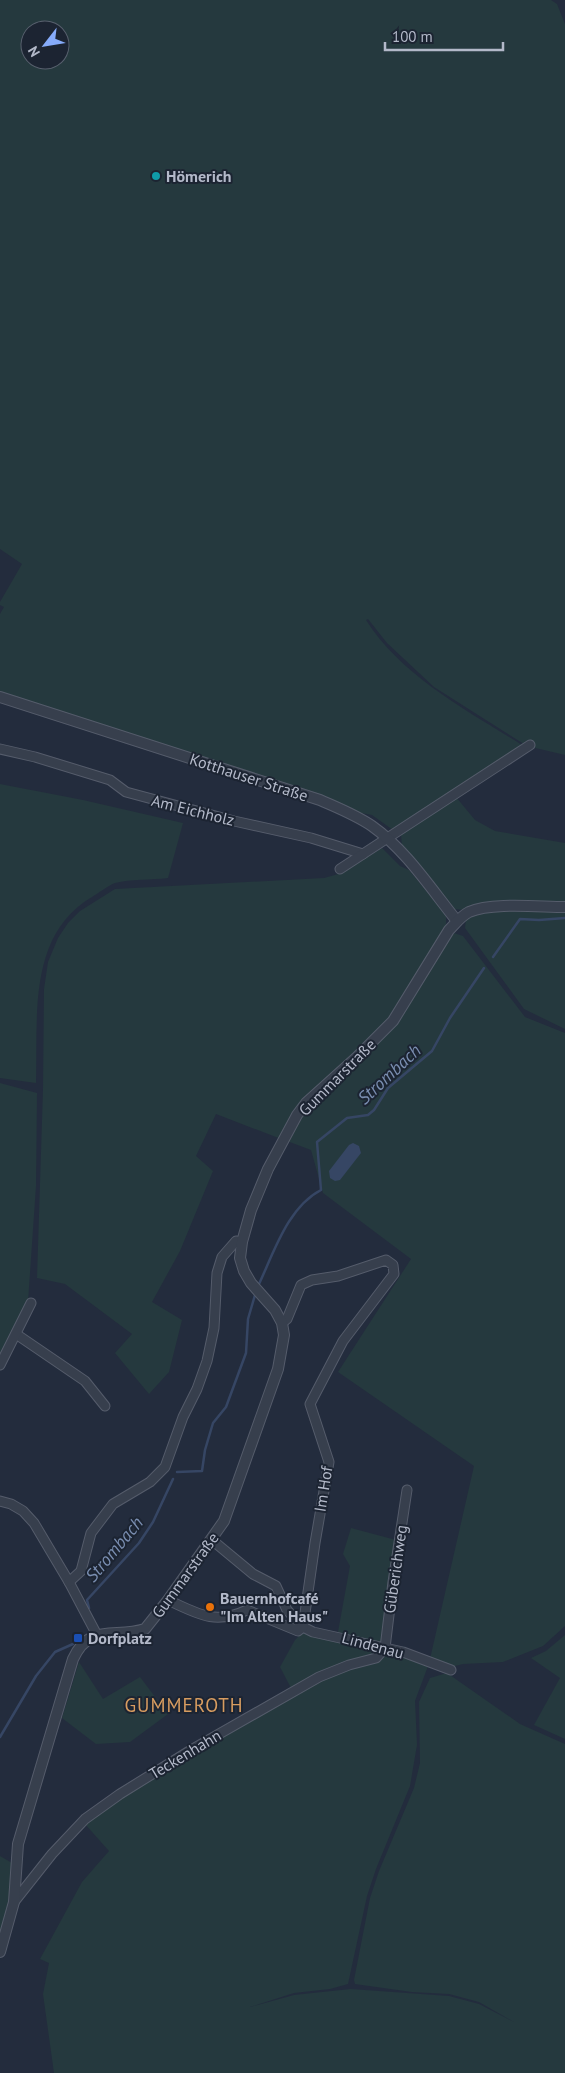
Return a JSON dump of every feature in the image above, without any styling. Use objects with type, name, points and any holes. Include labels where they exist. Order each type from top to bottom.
[{"type":"street","name":"Kotthauser Straße","points":[[0,697],[320,800],[349,813],[372,826],[388,839],[457,921]]},
{"type":"street","points":[[340,870],[530,744]]},
{"type":"street","name":"Am Eichholz","points":[[0,749],[35,757],[110,780],[126,792],[234,821],[311,838],[363,854]]},
{"type":"street","points":[[457,921],[468,913],[485,908],[565,907]]},
{"type":"street","name":"Gummarstraße","points":[[97,1635],[144,1629],[212,1540],[229,1509],[278,1369],[284,1335],[282,1323],[275,1310],[251,1282],[244,1271],[240,1258],[242,1242],[251,1210],[268,1169],[306,1103],[356,1058],[393,1021],[449,930],[457,921]]},
{"type":"street","points":[[69,1582],[81,1572],[91,1533],[113,1504],[150,1482],[165,1467],[183,1417],[197,1389],[207,1361],[214,1328],[217,1273],[222,1257],[236,1241],[242,1242]]},
{"type":"street","name":"Gummarstraße","points":[[282,1323],[287,1319],[301,1285],[312,1280],[338,1276],[386,1260]]},
{"type":"street","name":"Im Hof","points":[[303,1627],[314,1543],[329,1462],[310,1404],[343,1341],[394,1274],[393,1266],[386,1260]]},
{"type":"street","points":[[0,1365],[31,1303]]},
{"type":"street","points":[[16,1334],[85,1381],[105,1406]]},
{"type":"street","name":"Güberichweg","points":[[385,1648],[392,1582],[407,1490]]},
{"type":"street","points":[[0,1501],[11,1504],[34,1523],[69,1582],[97,1635],[85,1641],[78,1648],[70,1667],[18,1844],[14,1902],[0,1952]]},
{"type":"street","name":"Lindenau","points":[[212,1540],[253,1574],[276,1586],[287,1610],[303,1627],[313,1632],[385,1648],[451,1670]]},
{"type":"street","points":[[168,1600],[209,1618],[219,1619],[247,1610],[298,1631],[303,1627]]},
{"type":"street","name":"Teckenhahn","points":[[14,1902],[52,1854],[85,1819],[120,1794],[191,1750],[311,1681],[349,1665],[376,1658],[385,1648]]},
{"type":"green space","points":[[0,0],[551,0],[557,4],[565,24],[565,755],[527,746],[434,687],[387,643],[368,619],[366,620],[381,641],[418,676],[438,692],[525,747],[393,830],[372,815],[356,812],[0,694],[0,614],[4,607],[0,605],[0,602],[22,564],[0,549]]},
{"type":"green space","points":[[0,784],[83,800],[183,823],[168,878],[112,884],[71,913],[56,933],[46,955],[40,980],[37,1006],[36,1083],[0,1078]]},
{"type":"green space","points":[[456,797],[475,820],[495,831],[565,843],[565,904],[466,910],[452,909],[402,847],[401,834]]},
{"type":"green space","points":[[382,848],[400,866],[409,870],[446,915],[446,926],[390,1019],[354,1055],[281,1139],[216,1114],[196,1156],[213,1171],[180,1251],[152,1302],[182,1320],[169,1372],[149,1394],[115,1353],[132,1334],[65,1284],[37,1278],[44,989],[48,962],[58,938],[68,923],[80,911],[115,889],[324,878],[342,873]]},
{"type":"green space","points":[[484,911],[565,912],[565,1029],[524,1009],[465,928],[466,919]]},
{"type":"green space","points":[[454,933],[463,936],[525,1017],[565,1033],[565,1626],[543,1646],[503,1662],[463,1664],[451,1667],[430,1659],[474,1466],[338,1372],[411,1259],[323,1193],[311,1150],[287,1141],[306,1110],[359,1064],[396,1024]]},
{"type":"green space","points":[[0,1083],[37,1093],[36,1186],[28,1302],[0,1358]]},
{"type":"green space","points":[[351,1528],[396,1540],[382,1643],[338,1632],[350,1566],[343,1554]]},
{"type":"green space","points":[[302,1633],[374,1649],[376,1653],[374,1656],[318,1674],[291,1688],[280,1667],[295,1640]]},
{"type":"green space","points":[[565,1635],[565,1739],[534,1725],[560,1678],[531,1658],[546,1651]]},
{"type":"green space","points":[[387,1651],[428,1666],[415,1701],[417,1745],[410,1786],[367,1896],[348,1984],[330,1989],[294,1993],[250,2007],[294,1995],[351,1989],[449,1996],[479,2004],[514,2022],[479,2002],[449,1994],[412,1992],[355,1984],[354,1980],[370,1898],[379,1871],[414,1788],[420,1763],[419,1702],[430,1678],[447,1673],[520,1724],[565,1744],[565,2073],[54,2073],[43,1994],[49,1963],[40,1959],[82,1882],[109,1851],[85,1824],[122,1796],[320,1679],[350,1668],[378,1662]]},
{"type":"green space","points":[[79,1662],[103,1699],[140,1677],[168,1714],[130,1742],[96,1744],[62,1718]]},
{"type":"green space","points":[[0,1856],[12,1863],[8,1909],[0,1936]]},
{"type":"water","points":[[353,1143],[359,1146],[361,1153],[340,1180],[335,1181],[330,1178],[329,1171],[349,1145]]},
{"type":"waterway","name":"Strombach","points":[[493,957],[520,919],[565,918]]},
{"type":"waterway","name":"Strombach","points":[[259,1284],[283,1231],[300,1207],[321,1190],[317,1142],[347,1118],[368,1115],[374,1110],[388,1088],[432,1051],[450,1018],[484,968]]},
{"type":"waterway","name":"Strombach","points":[[177,1472],[202,1471],[205,1450],[213,1423],[226,1407],[246,1353],[248,1319],[255,1295]]},
{"type":"waterway","name":"Strombach","points":[[89,1608],[87,1600],[139,1543],[153,1522],[173,1479]]},
{"type":"waterway","name":"Strombach","points":[[0,1737],[36,1676],[55,1652],[73,1644]]},
{"type":"place","name":"Hömerich","points":[[156,176]]},
{"type":"place","name":"Bauernhofcafé \"Im Alten Haus\"","points":[[210,1607]]},
{"type":"place","name":"Dorfplatz","points":[[78,1638]]},
{"type":"district","name":"GUMMEROTH","points":[[184,1705]]}]
